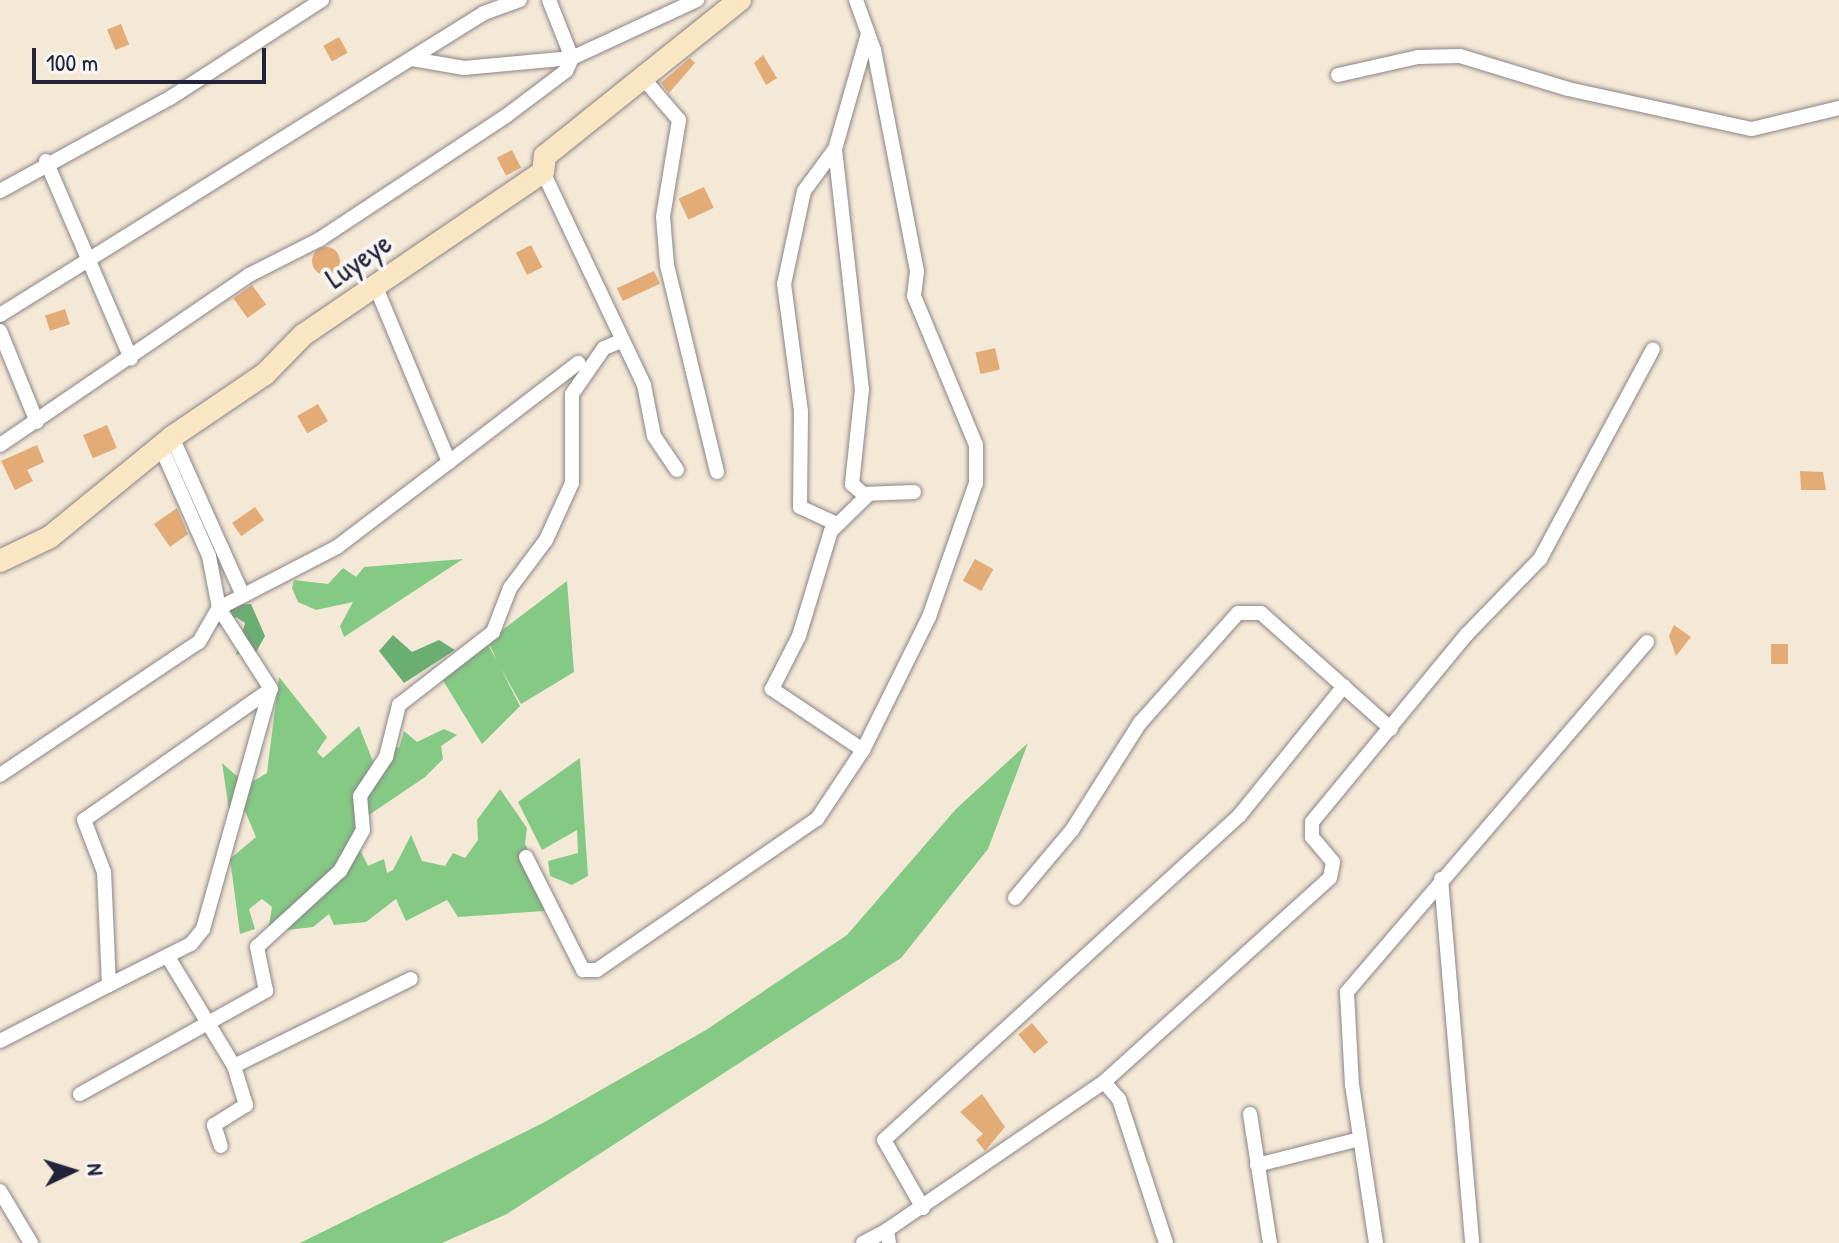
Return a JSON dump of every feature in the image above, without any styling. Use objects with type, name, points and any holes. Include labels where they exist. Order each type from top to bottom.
[{"type":"street","points":[[0,191],[46,161],[170,98],[322,0]]},
{"type":"street","points":[[0,315],[412,59],[482,7],[520,0]]},
{"type":"street","points":[[0,445],[249,275],[320,239],[506,116],[566,71],[572,58],[549,0]]},
{"type":"street","points":[[412,59],[464,68],[572,58],[677,4],[697,0]]},
{"type":"street","name":"Luyeye","points":[[0,561],[50,537],[166,442],[265,374],[303,335],[543,172],[545,156],[740,0]]},
{"type":"street","points":[[526,857],[556,927],[591,973],[814,822],[863,750],[929,617],[977,480],[969,424],[914,296],[917,271],[869,25],[856,0]]},
{"type":"street","points":[[837,524],[800,507],[801,412],[784,284],[804,191],[835,149],[869,25]]},
{"type":"street","points":[[1338,75],[1424,56],[1460,56],[1568,89],[1760,130],[1839,108]]},
{"type":"street","points":[[643,78],[679,120],[663,217],[667,265],[717,472]]},
{"type":"street","points":[[835,149],[862,389],[852,484],[869,494],[914,492]]},
{"type":"street","points":[[46,161],[131,358]]},
{"type":"street","points":[[543,172],[644,385],[654,436],[677,470]]},
{"type":"street","points":[[375,285],[449,462]]},
{"type":"street","points":[[0,331],[37,422]]},
{"type":"street","points":[[80,1094],[209,1026],[266,991],[257,947],[340,871],[363,830],[360,796],[386,757],[399,705],[493,632],[510,588],[546,540],[571,486],[573,391],[604,348],[621,341]]},
{"type":"street","points":[[863,1243],[888,1236],[923,1208],[1104,1082],[1330,878],[1333,862],[1312,837],[1312,822],[1467,634],[1540,559],[1653,349]]},
{"type":"street","points":[[0,775],[199,642],[219,608],[337,547],[578,363]]},
{"type":"street","points":[[166,442],[243,596]]},
{"type":"street","points":[[0,1041],[168,957],[203,929],[270,690],[219,608],[209,556],[166,442]]},
{"type":"street","points":[[863,750],[772,689],[799,636],[837,524],[869,494]]},
{"type":"street","points":[[1015,898],[1072,830],[1140,723],[1238,613],[1261,613],[1391,729]]},
{"type":"street","points":[[1376,1243],[1342,1002],[1441,879],[1647,642]]},
{"type":"street","points":[[923,1208],[884,1140],[1239,816],[1344,686]]},
{"type":"street","points":[[109,985],[104,872],[84,820],[270,690]]},
{"type":"street","points":[[1441,879],[1472,1243]]},
{"type":"street","points":[[168,957],[234,1066],[246,1105],[214,1125],[221,1146]]},
{"type":"street","points":[[234,1066],[411,979]]},
{"type":"street","points":[[1104,1082],[1119,1099],[1166,1243]]},
{"type":"street","points":[[1250,1114],[1270,1243]]},
{"type":"street","points":[[1257,1165],[1360,1139]]},
{"type":"street","points":[[0,1191],[31,1243]]},
{"type":"green space","points":[[463,559],[344,637],[340,626],[353,602],[316,610],[298,602],[292,588],[294,580],[328,584],[343,568],[356,577],[364,567]]},
{"type":"green space","points":[[567,581],[574,672],[521,704],[500,667],[520,706],[482,744],[439,674],[487,643],[497,661],[488,641]]},
{"type":"green space","points":[[251,604],[265,636],[255,654],[247,649],[236,655],[245,623],[236,617],[214,627],[232,605]]},
{"type":"green space","points":[[393,635],[412,652],[439,640],[455,650],[404,683],[379,651]]},
{"type":"green space","points":[[279,677],[327,737],[317,752],[323,758],[359,726],[374,764],[391,745],[399,748],[404,731],[417,742],[444,729],[457,735],[441,746],[443,759],[425,777],[369,815],[355,839],[368,866],[384,859],[387,873],[393,870],[411,835],[422,861],[445,866],[453,853],[465,858],[478,840],[477,820],[500,789],[527,828],[525,844],[559,910],[458,917],[447,900],[406,921],[396,899],[366,922],[334,925],[329,914],[313,927],[268,932],[272,907],[262,899],[249,909],[255,929],[240,934],[230,859],[256,837],[245,811],[231,823],[222,763],[247,785],[267,773]]},
{"type":"green space","points":[[1028,743],[988,849],[901,958],[507,1214],[442,1243],[300,1243],[543,1123],[706,1030],[847,935],[956,809]]},
{"type":"green space","points":[[580,758],[588,876],[572,885],[550,876],[548,861],[578,853],[577,830],[542,850],[518,802]]},
{"type":"building","points":[[121,24],[129,44],[115,50],[107,30]]},
{"type":"building","points":[[339,37],[348,53],[332,61],[323,46]]},
{"type":"building","points":[[763,55],[777,78],[766,85],[754,63]]},
{"type":"building","points":[[690,58],[695,63],[669,93],[661,83]]},
{"type":"building","points":[[512,150],[521,168],[506,176],[497,158]]},
{"type":"building","points":[[704,187],[714,208],[688,220],[679,199]]},
{"type":"building","points":[[531,245],[542,267],[527,275],[516,253]]},
{"type":"building","points":[[326,247],[336,251],[340,261],[336,271],[326,275],[316,271],[312,261],[316,251]]},
{"type":"building","points":[[654,271],[660,284],[623,301],[617,288]]},
{"type":"building","points":[[252,285],[266,304],[247,318],[233,299]]},
{"type":"building","points":[[65,309],[70,324],[50,331],[45,315]]},
{"type":"building","points":[[995,348],[1000,369],[980,374],[976,352]]},
{"type":"building","points":[[318,404],[328,421],[307,433],[297,416]]},
{"type":"building","points":[[107,425],[117,448],[93,458],[83,435]]},
{"type":"building","points":[[37,445],[44,462],[27,470],[33,481],[15,490],[1,461]]},
{"type":"building","points":[[1800,471],[1823,472],[1826,490],[1801,490]]},
{"type":"building","points":[[255,507],[264,520],[241,536],[232,523]]},
{"type":"building","points":[[177,508],[188,534],[170,547],[154,524]]},
{"type":"building","points":[[975,559],[993,569],[981,591],[963,581]]},
{"type":"building","points":[[1674,625],[1691,637],[1676,656],[1669,636]]},
{"type":"building","points":[[1771,644],[1788,644],[1788,664],[1771,664]]},
{"type":"building","points":[[1032,1023],[1048,1042],[1034,1054],[1018,1035]]},
{"type":"building","points":[[982,1094],[1005,1127],[985,1151],[976,1140],[983,1134],[960,1112]]}]
